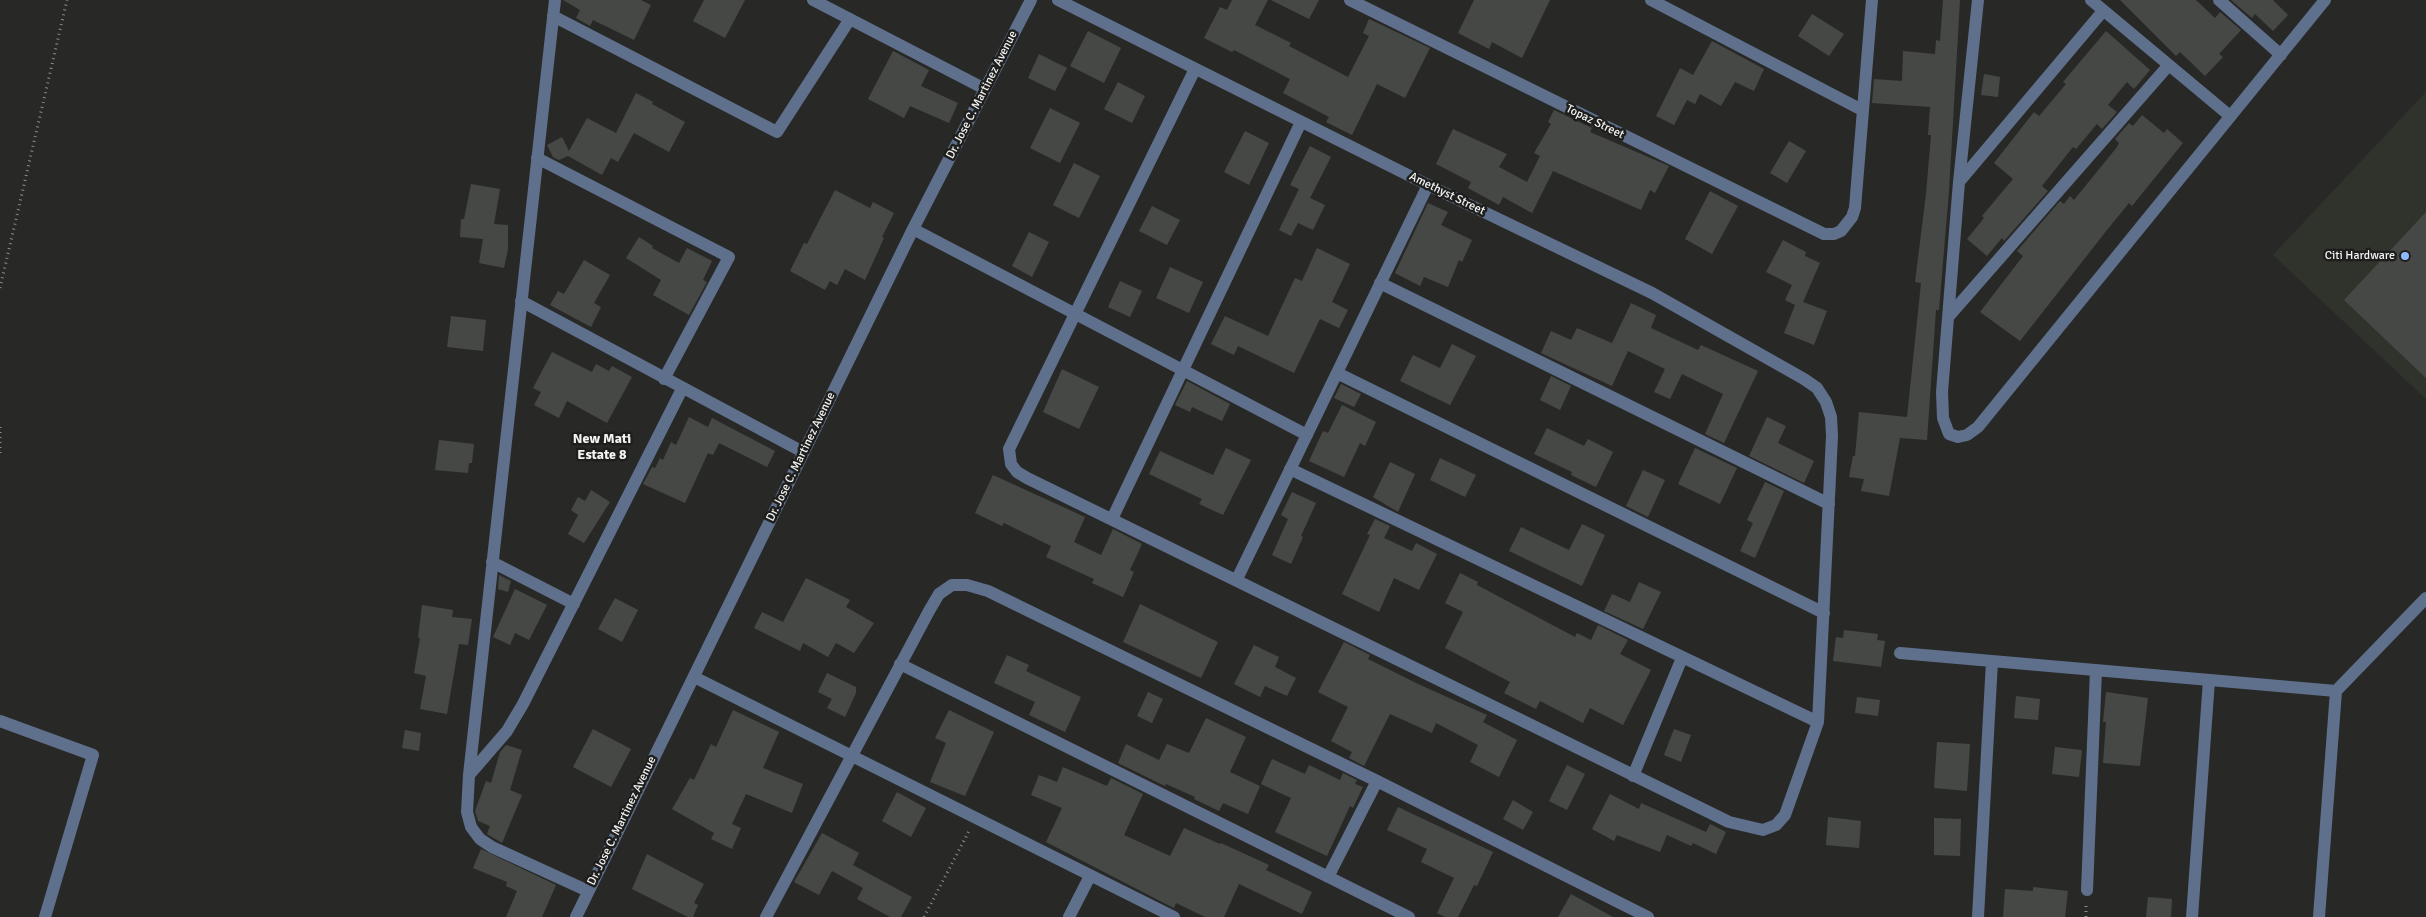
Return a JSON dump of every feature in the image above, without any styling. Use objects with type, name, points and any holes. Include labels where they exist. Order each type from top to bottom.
[{"type":"street","points":[[555,0],[492,562],[469,775],[467,812],[471,828],[480,839],[492,847],[588,891]]},
{"type":"street","points":[[813,0],[986,89]]},
{"type":"street","name":"Dr. Jose C. Martinez Avenue","points":[[576,917],[913,230],[1031,0]]},
{"type":"street","name":"Amethyst Street","points":[[1058,0],[1428,186],[1652,293],[1804,379],[1817,388],[1826,402],[1831,417],[1829,504]]},
{"type":"street","name":"Topaz Street","points":[[1350,0],[1816,232],[1834,234],[1841,231],[1852,217],[1855,208],[1862,110]]},
{"type":"street","points":[[1659,2],[1862,110],[1872,0]]},
{"type":"street","points":[[1978,0],[1959,182],[1942,392],[1943,418],[1949,434],[1958,437],[1967,435],[1978,427],[2325,0]]},
{"type":"street","points":[[2091,0],[2230,116]]},
{"type":"street","points":[[2219,0],[2281,55]]},
{"type":"street","points":[[1959,182],[2103,11]]},
{"type":"street","points":[[553,16],[777,132],[850,19]]},
{"type":"street","points":[[1949,316],[2168,66]]},
{"type":"street","points":[[1194,69],[1008,449],[1008,456],[1018,472],[1728,822],[1763,830],[1776,825],[1785,815],[1818,722],[1829,504],[1380,283]]},
{"type":"street","points":[[1112,519],[1301,122]]},
{"type":"street","points":[[537,158],[729,257],[664,379]]},
{"type":"street","points":[[1237,579],[1428,186]]},
{"type":"street","points":[[913,230],[1307,435]]},
{"type":"street","points":[[521,301],[682,389],[803,452]]},
{"type":"street","points":[[1337,373],[1824,613]]},
{"type":"street","points":[[469,775],[507,731],[523,704],[682,389]]},
{"type":"street","points":[[1290,469],[1818,722]]},
{"type":"street","points":[[492,562],[574,604]]},
{"type":"street","points":[[766,917],[939,594],[952,585],[988,591],[1377,781],[1648,917]]},
{"type":"street","points":[[2318,917],[2336,691],[2426,598]]},
{"type":"street","points":[[1900,652],[2336,691]]},
{"type":"street","points":[[1633,776],[1682,658]]},
{"type":"street","points":[[1978,917],[1992,661]]},
{"type":"street","points":[[900,664],[1409,917]]},
{"type":"street","points":[[2087,890],[2096,670]]},
{"type":"street","points":[[694,677],[1174,917]]},
{"type":"street","points":[[2192,917],[2209,680]]},
{"type":"street","points":[[0,721],[93,754],[45,917]]},
{"type":"street","points":[[1328,877],[1377,781]]},
{"type":"street","points":[[1069,917],[1090,876]]},
{"type":"path","points":[[0,288],[67,0]]},
{"type":"path","points":[[0,427],[0,453]]},
{"type":"path","points":[[924,917],[976,819]]},
{"type":"shaded area","points":[[2426,92],[2426,399],[2273,255]]},
{"type":"building","points":[[563,0],[641,0],[651,5],[634,40],[593,20],[590,26],[576,18],[580,10]]},
{"type":"building","points":[[704,0],[745,0],[725,38],[693,21]]},
{"type":"building","points":[[1232,0],[1268,0],[1255,25],[1291,43],[1289,46],[1348,77],[1369,36],[1363,33],[1369,19],[1430,48],[1405,98],[1377,84],[1352,135],[1326,122],[1329,117],[1283,93],[1290,79],[1234,50],[1232,52],[1204,38],[1220,7],[1227,10]]},
{"type":"building","points":[[1271,0],[1319,0],[1309,19]]},
{"type":"building","points":[[1474,0],[1550,0],[1522,58],[1492,42],[1489,49],[1458,33]]},
{"type":"building","points":[[1943,0],[1960,0],[1949,191],[1939,310],[1936,310],[1927,440],[1900,438],[1889,496],[1861,491],[1864,479],[1849,477],[1853,456],[1855,456],[1859,412],[1907,417],[1921,283],[1915,282],[1926,194],[1931,135],[1928,135],[1930,107],[1872,103],[1874,79],[1902,81],[1903,51],[1935,54],[1936,40],[1940,41]]},
{"type":"building","points":[[2120,0],[2196,0],[2215,18],[2220,12],[2241,30],[2219,54],[2223,57],[2205,76],[2180,52],[2176,56]]},
{"type":"building","points":[[2231,0],[2273,0],[2288,15],[2273,31],[2255,14],[2252,18]]},
{"type":"building","points":[[1812,14],[1844,34],[1829,56],[1798,36]]},
{"type":"building","points":[[1088,31],[1121,48],[1104,83],[1070,66]]},
{"type":"building","points":[[2106,31],[2150,70],[2134,89],[2127,82],[2108,105],[2117,112],[2102,129],[2097,124],[2076,149],[2073,147],[2042,186],[2048,191],[2004,241],[2002,238],[1987,256],[1967,239],[1984,218],[1982,216],[2013,179],[1994,163],[2034,112],[2039,116],[2066,84],[2063,82]]},
{"type":"building","points":[[1712,41],[1764,69],[1754,91],[1735,82],[1721,106],[1700,94],[1695,104],[1687,100],[1674,125],[1656,116],[1680,68],[1693,75]]},
{"type":"building","points":[[893,51],[929,70],[921,86],[958,103],[949,123],[910,106],[904,118],[868,99]]},
{"type":"building","points":[[1039,54],[1067,68],[1055,91],[1028,78]]},
{"type":"building","points":[[1984,74],[2000,77],[1998,97],[1981,95]]},
{"type":"building","points":[[1118,82],[1145,96],[1132,123],[1104,109]]},
{"type":"building","points":[[636,93],[685,122],[669,152],[634,133],[618,162],[611,158],[602,175],[568,156],[559,160],[553,157],[547,145],[562,137],[569,151],[587,118],[616,133]]},
{"type":"building","points":[[1050,108],[1080,123],[1060,163],[1030,148]]},
{"type":"building","points":[[1554,110],[1592,128],[1590,132],[1669,166],[1655,193],[1650,190],[1641,210],[1553,171],[1532,213],[1503,197],[1499,205],[1468,188],[1471,182],[1436,164],[1453,129],[1507,154],[1499,167],[1527,182],[1540,156],[1534,153],[1551,124],[1548,122]]},
{"type":"building","points":[[2142,115],[2164,133],[2167,129],[2183,143],[2132,206],[2129,203],[2020,341],[1980,312],[2023,256],[2017,251],[2060,201],[2064,204],[2070,196],[2074,200],[2117,147],[2119,143],[2115,139],[2129,123],[2133,126]]},
{"type":"building","points":[[1245,131],[1269,143],[1249,185],[1224,172]]},
{"type":"building","points":[[1789,141],[1806,151],[1787,183],[1770,173]]},
{"type":"building","points":[[1310,146],[1331,157],[1310,198],[1325,205],[1313,230],[1298,223],[1291,236],[1279,230],[1299,189],[1290,185]]},
{"type":"building","points":[[1074,163],[1100,176],[1079,218],[1053,205]]},
{"type":"building","points":[[471,184],[500,189],[494,224],[508,225],[508,249],[504,268],[479,263],[483,239],[460,237],[461,219],[464,219]]},
{"type":"building","points":[[835,190],[870,208],[873,202],[894,213],[865,280],[845,269],[837,285],[830,281],[825,290],[790,271],[804,243],[807,244]]},
{"type":"building","points":[[1710,191],[1738,206],[1712,254],[1685,239]]},
{"type":"building","points":[[1428,203],[1448,212],[1441,225],[1472,240],[1462,262],[1459,260],[1448,287],[1424,277],[1420,286],[1395,273]]},
{"type":"building","points":[[1152,206],[1180,220],[1167,245],[1139,231]]},
{"type":"building","name":"Citi Hardware","points":[[2426,212],[2426,378],[2344,300]]},
{"type":"building","points":[[1029,232],[1049,242],[1032,277],[1012,266]]},
{"type":"building","points":[[639,237],[653,246],[652,248],[679,263],[687,248],[712,261],[703,280],[707,282],[689,315],[653,295],[661,280],[626,258]]},
{"type":"building","points":[[1783,240],[1806,252],[1805,256],[1820,263],[1803,302],[1827,311],[1814,345],[1784,333],[1795,305],[1785,300],[1792,285],[1766,272]]},
{"type":"building","points":[[1317,248],[1350,264],[1332,302],[1348,310],[1339,328],[1320,319],[1294,373],[1238,346],[1234,355],[1211,344],[1225,316],[1268,336],[1295,278],[1302,281]]},
{"type":"building","points":[[584,260],[610,275],[594,303],[601,307],[591,327],[550,305],[558,291],[564,294]]},
{"type":"building","points":[[1170,267],[1203,282],[1189,313],[1156,298]]},
{"type":"building","points":[[1120,281],[1142,291],[1130,317],[1108,307]]},
{"type":"building","points":[[1631,303],[1656,315],[1651,328],[1698,350],[1701,345],[1758,371],[1724,443],[1705,434],[1723,394],[1682,374],[1670,399],[1654,392],[1665,369],[1628,351],[1612,386],[1541,353],[1551,331],[1571,340],[1577,328],[1612,343]]},
{"type":"building","points":[[451,316],[486,320],[483,351],[447,347]]},
{"type":"building","points":[[1452,344],[1476,356],[1450,405],[1400,381],[1413,355],[1440,368]]},
{"type":"building","points":[[552,352],[592,372],[596,364],[609,371],[612,366],[632,377],[607,423],[567,401],[559,418],[534,405],[541,392],[533,388]]},
{"type":"building","points":[[1062,369],[1099,387],[1079,429],[1043,412]]},
{"type":"building","points":[[1551,376],[1571,386],[1560,410],[1540,400]]},
{"type":"building","points":[[1187,381],[1230,404],[1222,421],[1192,407],[1190,412],[1175,405]]},
{"type":"building","points":[[1341,384],[1361,394],[1354,407],[1334,398]]},
{"type":"building","points":[[1342,405],[1376,422],[1365,446],[1360,443],[1344,477],[1309,461],[1323,431],[1328,433]]},
{"type":"building","points":[[689,417],[708,427],[712,418],[775,451],[767,467],[719,443],[713,455],[708,453],[685,503],[643,484],[652,467],[655,468],[660,458],[663,460],[671,442],[676,445]]},
{"type":"building","points":[[1767,417],[1786,426],[1778,443],[1814,461],[1804,483],[1749,456]]},
{"type":"building","points":[[1547,428],[1584,446],[1588,439],[1613,452],[1596,487],[1571,475],[1572,472],[1534,454]]},
{"type":"building","points":[[439,440],[474,444],[472,463],[469,463],[468,473],[435,470]]},
{"type":"building","points":[[1226,448],[1251,460],[1223,515],[1199,504],[1202,499],[1149,474],[1160,451],[1213,475]]},
{"type":"building","points":[[1695,448],[1737,468],[1720,504],[1678,484]]},
{"type":"building","points":[[1440,458],[1476,475],[1465,497],[1430,480]]},
{"type":"building","points":[[1390,462],[1415,474],[1398,512],[1373,497]]},
{"type":"building","points":[[1643,470],[1665,480],[1648,517],[1626,506]]},
{"type":"building","points":[[993,475],[1085,517],[1074,542],[1101,555],[1113,529],[1142,544],[1130,570],[1134,572],[1123,597],[1092,583],[1094,579],[1046,557],[1051,546],[1004,523],[1002,526],[975,513]]},
{"type":"building","points":[[1765,482],[1784,491],[1755,558],[1740,551],[1753,523],[1747,520]]},
{"type":"building","points":[[591,490],[610,502],[584,543],[568,534],[578,515],[571,510],[578,497],[585,501]]},
{"type":"building","points":[[1292,492],[1316,503],[1291,564],[1272,555],[1288,519],[1281,515]]},
{"type":"building","points":[[1375,519],[1390,526],[1384,538],[1412,551],[1416,543],[1437,554],[1419,590],[1394,578],[1379,612],[1342,594],[1370,535],[1367,534]]},
{"type":"building","points":[[1582,524],[1605,535],[1582,586],[1509,551],[1521,527],[1569,550]]},
{"type":"building","points":[[1460,573],[1478,582],[1477,585],[1575,637],[1577,633],[1591,640],[1598,625],[1628,640],[1620,654],[1651,670],[1623,725],[1590,708],[1583,723],[1540,701],[1536,709],[1504,693],[1510,682],[1445,648],[1463,612],[1445,603]]},
{"type":"building","points":[[499,575],[511,581],[508,592],[498,589]]},
{"type":"building","points":[[806,578],[850,600],[846,607],[874,623],[854,653],[836,643],[828,657],[803,643],[800,651],[754,628],[762,612],[783,622]]},
{"type":"building","points":[[1639,582],[1661,592],[1643,629],[1604,611],[1612,594],[1630,602]]},
{"type":"building","points":[[515,589],[547,605],[529,640],[515,633],[510,645],[493,637]]},
{"type":"building","points":[[615,598],[638,610],[622,642],[598,629]]},
{"type":"building","points":[[1140,604],[1218,642],[1201,678],[1123,642]]},
{"type":"building","points":[[422,605],[453,610],[452,617],[472,619],[468,645],[459,644],[447,714],[420,709],[426,676],[414,673],[420,638],[418,638]]},
{"type":"building","points":[[1844,630],[1878,634],[1877,640],[1885,641],[1881,667],[1833,661],[1836,637],[1843,638]]},
{"type":"building","points":[[1344,642],[1370,655],[1368,659],[1487,715],[1483,722],[1517,740],[1499,777],[1470,762],[1478,745],[1436,723],[1432,733],[1390,714],[1364,766],[1349,758],[1352,752],[1331,741],[1348,707],[1318,692]]},
{"type":"building","points":[[1254,645],[1279,657],[1275,667],[1296,678],[1287,696],[1265,686],[1260,697],[1234,684]]},
{"type":"building","points":[[1007,655],[1029,665],[1026,671],[1081,697],[1065,732],[1029,715],[1035,702],[994,683]]},
{"type":"building","points":[[827,673],[856,687],[856,693],[845,717],[827,708],[832,699],[818,692]]},
{"type":"building","points":[[1148,692],[1163,699],[1152,723],[1137,716]]},
{"type":"building","points":[[2106,692],[2148,698],[2140,766],[2103,763],[2106,722],[2103,722]]},
{"type":"building","points":[[2016,696],[2040,699],[2038,720],[2014,718]]},
{"type":"building","points":[[1857,697],[1880,700],[1878,716],[1855,713]]},
{"type":"building","points":[[733,710],[779,732],[763,768],[803,784],[792,813],[746,794],[732,824],[741,828],[732,849],[711,839],[714,833],[672,809],[690,778],[694,780],[711,744],[716,747]]},
{"type":"building","points":[[949,710],[994,732],[965,796],[930,782],[946,743],[935,738]]},
{"type":"building","points":[[1206,718],[1246,737],[1230,772],[1260,786],[1248,814],[1223,803],[1219,811],[1194,799],[1195,797],[1166,784],[1165,786],[1118,763],[1126,744],[1159,760],[1167,744],[1189,753]]},
{"type":"building","points":[[593,729],[631,749],[611,787],[573,767]]},
{"type":"building","points":[[1674,729],[1691,735],[1681,762],[1664,755]]},
{"type":"building","points":[[405,730],[421,733],[419,751],[402,748]]},
{"type":"building","points":[[1937,742],[1970,744],[1967,791],[1934,788]]},
{"type":"building","points":[[506,745],[522,750],[510,790],[522,795],[502,843],[487,834],[490,826],[478,821],[475,811],[486,781],[491,783],[500,752]]},
{"type":"building","points":[[2055,747],[2082,750],[2079,777],[2052,774]]},
{"type":"building","points":[[1272,759],[1305,774],[1309,765],[1340,780],[1343,773],[1357,780],[1355,784],[1363,787],[1353,808],[1350,806],[1327,856],[1275,832],[1291,798],[1261,784]]},
{"type":"building","points":[[1567,765],[1585,774],[1567,810],[1549,801]]},
{"type":"building","points":[[1063,767],[1107,786],[1111,778],[1143,794],[1124,835],[1170,856],[1184,828],[1221,843],[1269,865],[1266,870],[1312,892],[1302,914],[1239,884],[1224,917],[1205,917],[1176,903],[1174,908],[1046,842],[1062,808],[1031,795],[1039,775],[1057,782]]},
{"type":"building","points":[[897,792],[926,808],[911,837],[882,821]]},
{"type":"building","points":[[1610,794],[1639,809],[1641,803],[1706,832],[1710,824],[1726,832],[1716,854],[1693,843],[1691,846],[1667,835],[1660,852],[1617,835],[1614,841],[1592,829]]},
{"type":"building","points":[[1513,800],[1533,812],[1523,830],[1503,819]]},
{"type":"building","points":[[1398,807],[1493,852],[1477,886],[1474,885],[1458,917],[1445,917],[1437,913],[1454,878],[1421,862],[1427,849],[1387,830]]},
{"type":"building","points":[[1828,817],[1861,821],[1859,848],[1826,845]]},
{"type":"building","points":[[1934,818],[1961,819],[1960,856],[1934,855]]},
{"type":"building","points":[[822,833],[859,853],[853,865],[912,897],[901,917],[890,917],[857,899],[863,888],[832,871],[819,895],[794,882]]},
{"type":"building","points":[[481,849],[556,885],[542,917],[506,917],[517,891],[506,886],[507,882],[473,868]]},
{"type":"building","points":[[647,854],[704,884],[694,903],[698,905],[693,917],[688,917],[632,889]]},
{"type":"building","points":[[2033,887],[2068,891],[2065,917],[2003,917],[2005,889],[2033,891]]},
{"type":"building","points":[[1571,894],[1613,917],[1558,917]]},
{"type":"building","points":[[2148,897],[2172,899],[2171,917],[2146,917]]},
{"type":"place","name":"Citi Hardware","points":[[2405,256]]},
{"type":"district","name":"New Mati Estate 8","points":[[602,448]]}]
